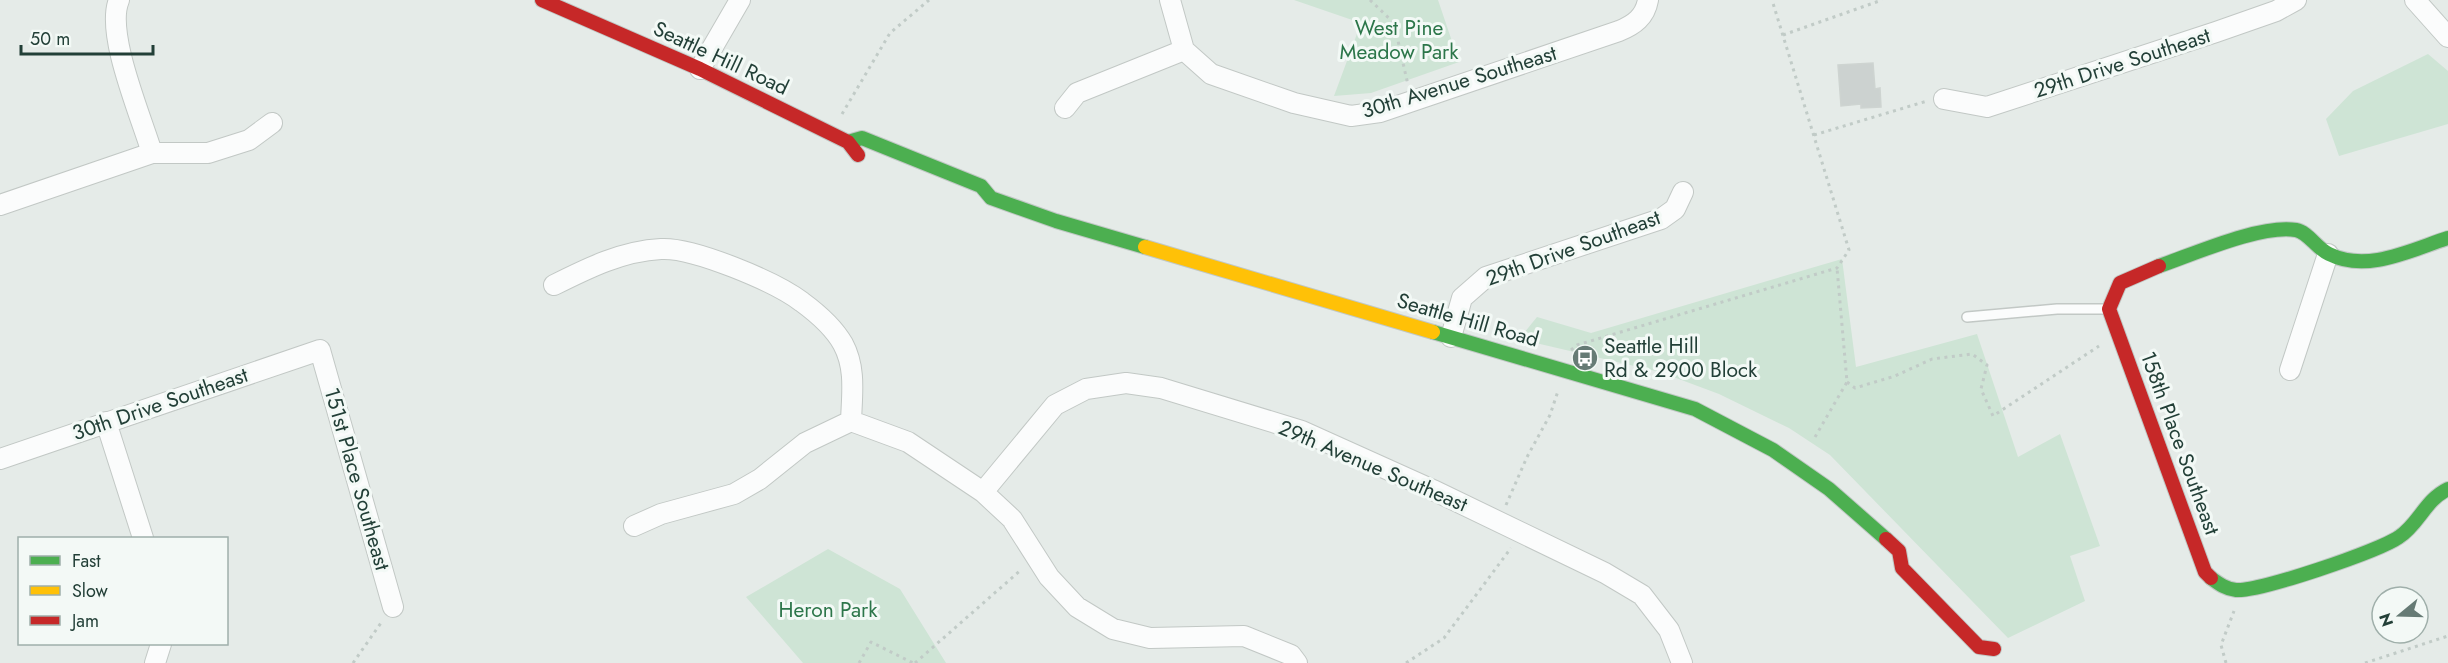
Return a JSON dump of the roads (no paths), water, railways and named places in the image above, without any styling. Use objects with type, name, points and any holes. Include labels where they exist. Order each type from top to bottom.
[{"type":"main road","name":"Seattle Hill Road","points":[[542,0],[700,69],[848,142],[856,154],[867,158]]},
{"type":"main road","name":"Seattle Hill Road","points":[[848,142],[862,138],[981,186],[984,200],[1695,409],[1773,450],[1829,489],[1906,552],[1902,568],[1979,647],[1994,649],[2006,663]]},
{"type":"main road","points":[[2109,309],[2121,283],[2141,272],[2270,229],[2298,230],[2328,255],[2361,263],[2397,255],[2448,238]]},
{"type":"main road","name":"158th Place Southeast","points":[[2109,309],[2205,572],[2219,587],[2242,591],[2361,554],[2399,538],[2436,493],[2448,489]]},
{"type":"main road","points":[[1992,634],[1994,649]]},
{"type":"street","points":[[118,0],[114,12],[120,54],[152,153]]},
{"type":"street","points":[[700,69],[740,0]]},
{"type":"street","points":[[1065,108],[1077,93],[1184,50],[1170,0]]},
{"type":"street","name":"30th Avenue Southeast","points":[[1184,50],[1211,74],[1294,103],[1351,116],[1380,112],[1619,31],[1634,25],[1646,9],[1648,0]]},
{"type":"street","name":"29th Drive Southeast","points":[[1944,99],[1987,107],[2216,32],[2276,11],[2296,0]]},
{"type":"street","points":[[2415,0],[2448,37]]},
{"type":"street","points":[[0,205],[152,153],[208,153],[249,140],[272,123]]},
{"type":"street","name":"29th Drive Southeast","points":[[1451,337],[1462,298],[1486,277],[1661,219],[1675,208],[1683,192]]},
{"type":"street","points":[[554,285],[624,254],[663,249],[690,252],[764,281],[801,301],[828,324],[843,345],[853,370],[851,420]]},
{"type":"street","points":[[2290,370],[2328,255]]},
{"type":"street","name":"30th Drive Southeast","points":[[0,459],[320,350]]},
{"type":"street","name":"151st Place Southeast","points":[[320,350],[393,607]]},
{"type":"street","name":"29th Avenue Southeast","points":[[983,492],[1055,405],[1086,389],[1126,383],[1161,388],[1302,431],[1499,521],[1605,573],[1642,595],[1669,630],[1682,663]]},
{"type":"street","points":[[634,526],[661,514],[734,494],[760,479],[805,443],[851,420],[908,442],[983,492],[1012,519],[1048,577],[1077,607],[1113,629],[1150,638],[1244,636],[1291,656],[1297,663]]},
{"type":"street","points":[[106,422],[143,537]]},
{"type":"street","points":[[155,663],[161,645]]},
{"type":"lane","points":[[1967,317],[2056,309],[2109,309]]},
{"type":"place","name":"Seattle Hill Rd & 2900 Block","points":[[1585,358]]},
{"type":"park label","name":"West Pine Meadow Park","points":[[1399,40]]},
{"type":"park label","name":"Heron Park","points":[[828,610]]}]
